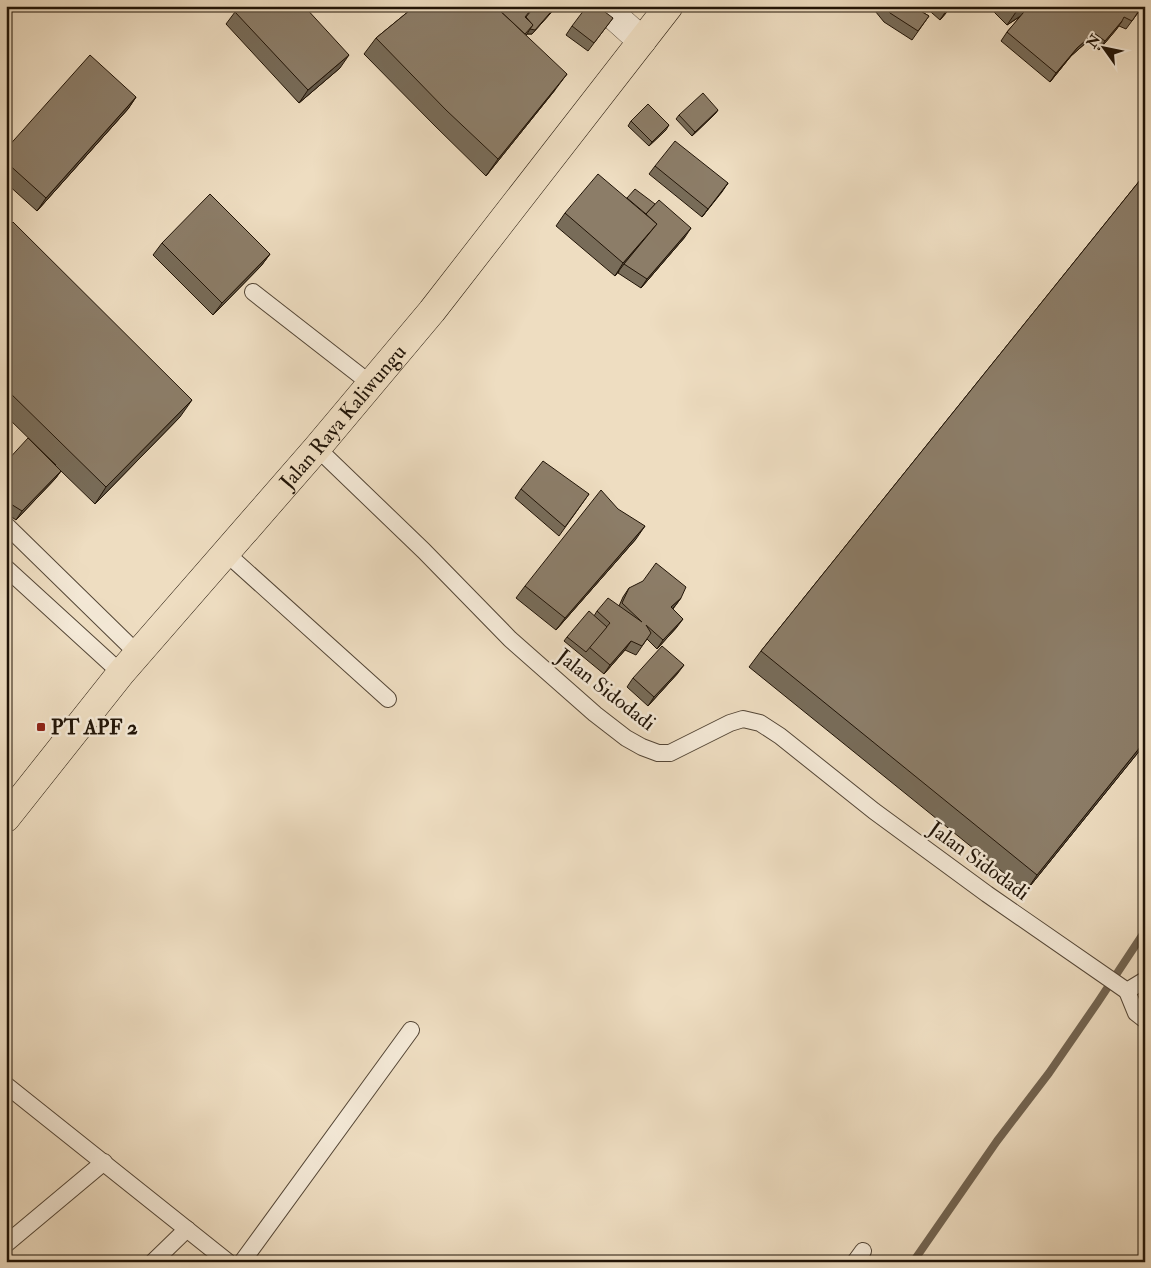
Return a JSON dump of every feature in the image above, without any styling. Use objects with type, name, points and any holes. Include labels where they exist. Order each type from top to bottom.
[{"type":"main road","name":"Jalan Raya Kaliwungu","points":[[6,818],[130,664],[317,448],[456,281],[668,6]]},
{"type":"street","points":[[603,6],[642,41]]},
{"type":"lane","points":[[253,292],[371,384]]},
{"type":"lane","name":"Jalan Sidodadi","points":[[317,448],[424,551],[510,639],[595,714],[626,738],[642,748],[658,754],[670,753],[730,723],[744,719],[760,723],[780,736],[874,811],[987,894],[1124,988]]},
{"type":"lane","points":[[6,525],[130,664]]},
{"type":"lane","points":[[226,553],[388,699]]},
{"type":"lane","points":[[6,568],[130,664]]},
{"type":"lane","points":[[1145,980],[1124,988],[1136,1013],[1145,1020]]},
{"type":"lane","points":[[242,1262],[411,1030]]},
{"type":"lane","points":[[6,1085],[228,1262]]},
{"type":"lane","points":[[6,1244],[104,1162]]},
{"type":"lane","points":[[153,1262],[187,1229]]},
{"type":"building","points":[[241,6],[304,6],[349,55],[308,90],[235,12]]},
{"type":"building","points":[[415,6],[495,6],[567,74],[498,159],[446,110],[376,38]]},
{"type":"building","points":[[495,6],[534,6],[525,17],[533,25],[525,34]]},
{"type":"building","points":[[535,6],[556,6],[535,30],[530,29],[533,25],[526,17]]},
{"type":"building","points":[[587,6],[597,6],[613,18],[594,43],[572,26]]},
{"type":"building","points":[[884,6],[912,6],[929,16],[918,31],[890,13]]},
{"type":"building","points":[[940,6],[950,6],[946,11]]},
{"type":"building","points":[[1010,6],[1025,6],[1016,12]]},
{"type":"building","points":[[1029,6],[1142,6],[1132,21],[1124,17],[1105,41],[1094,33],[1077,48],[1056,73],[1007,32]]},
{"type":"building","points":[[90,55],[136,97],[46,198],[6,162],[6,149]]},
{"type":"building","points":[[703,93],[718,110],[695,132],[679,115]]},
{"type":"building","points":[[648,104],[669,125],[652,142],[631,121]]},
{"type":"building","points":[[675,141],[728,183],[708,209],[655,166]]},
{"type":"building","points":[[598,174],[657,224],[623,263],[565,213]]},
{"type":"building","points":[[1145,174],[1145,741],[1037,875],[761,651]]},
{"type":"building","points":[[635,189],[655,204],[646,214],[627,198]]},
{"type":"building","points":[[210,194],[270,254],[222,303],[162,243]]},
{"type":"building","points":[[659,200],[691,228],[647,279],[624,264],[657,224],[646,214]]},
{"type":"building","points":[[13,222],[192,400],[106,487],[6,389],[6,229]]},
{"type":"building","points":[[28,438],[61,471],[22,511],[6,501],[6,462]]},
{"type":"building","points":[[543,461],[589,494],[565,527],[521,489]]},
{"type":"building","points":[[601,490],[618,509],[645,526],[565,618],[525,586]]},
{"type":"building","points":[[656,563],[686,587],[681,598],[671,607],[683,619],[663,640],[646,625],[651,633],[642,646],[631,641],[610,665],[589,647],[610,623],[597,611],[608,598],[642,622],[622,603],[629,588],[643,581]]},
{"type":"building","points":[[589,611],[607,627],[586,652],[567,637]]},
{"type":"building","points":[[662,646],[684,665],[654,697],[633,678]]},
{"type":"waterway","points":[[913,1262],[997,1141],[1049,1073],[1145,931]]},
{"type":"place","name":"PT APF 2","points":[[41,727]]}]
